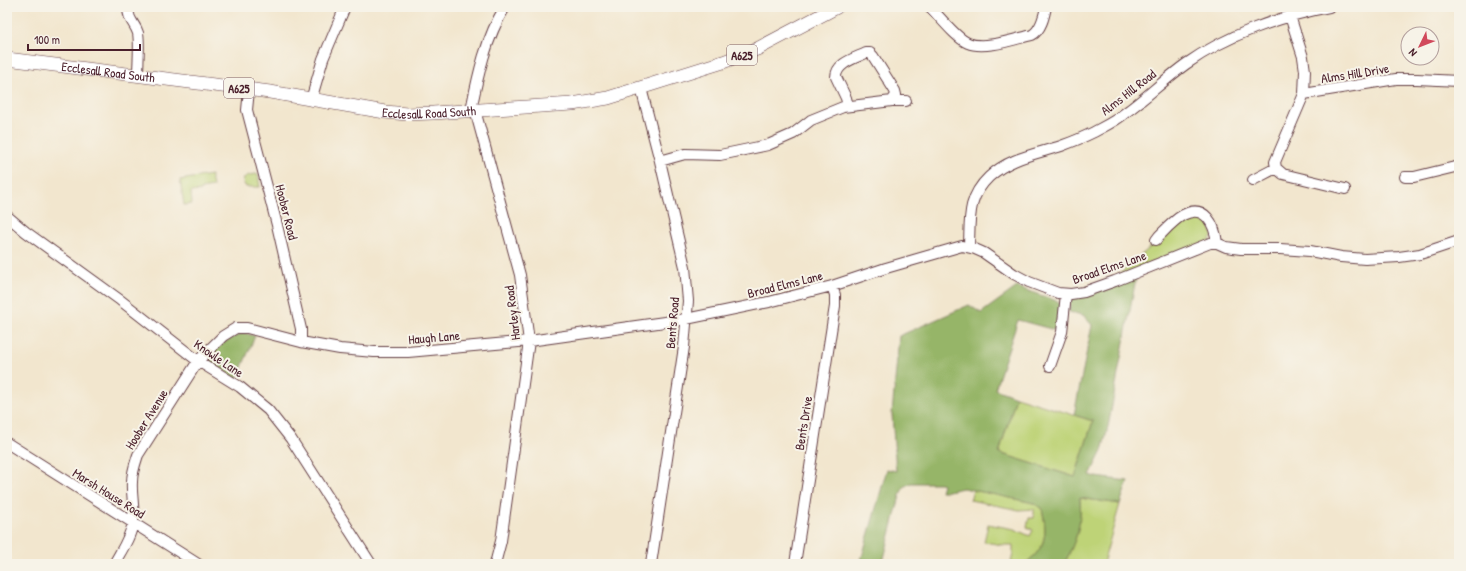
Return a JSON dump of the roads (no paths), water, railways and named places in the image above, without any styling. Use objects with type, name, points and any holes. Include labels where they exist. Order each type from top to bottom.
[{"type":"main road","name":"Ecclesall Road South","points":[[7,59],[249,90],[407,114],[433,113],[577,103],[608,98],[723,62],[757,49],[837,7]]},
{"type":"street","points":[[128,7],[131,22],[138,33],[138,75]]},
{"type":"street","points":[[311,100],[326,53],[345,7]]},
{"type":"street","points":[[473,110],[482,65],[491,38],[505,7]]},
{"type":"street","points":[[930,7],[960,38],[968,43],[982,45],[1036,33],[1046,7]]},
{"type":"street","name":"Alms Hill Road","points":[[969,247],[970,213],[973,200],[988,178],[999,168],[1015,160],[1072,142],[1104,127],[1126,113],[1160,84],[1211,48],[1261,26],[1290,16],[1329,7]]},
{"type":"street","points":[[1290,16],[1303,57],[1305,71],[1304,94],[1275,162],[1276,168],[1283,174],[1345,189]]},
{"type":"street","points":[[848,106],[836,76],[837,69],[866,53],[870,53],[874,56],[895,91],[896,95],[892,101]]},
{"type":"street","name":"Alms Hill Drive","points":[[1304,94],[1396,79],[1459,81]]},
{"type":"street","name":"Bents Road","points":[[641,88],[660,161],[687,282],[688,301],[684,347],[650,564]]},
{"type":"street","name":"Hoober Road","points":[[249,90],[247,110],[286,262],[301,329],[301,342]]},
{"type":"street","points":[[660,161],[685,154],[720,155],[776,143],[793,134],[811,120],[848,106],[892,101],[906,101]]},
{"type":"street","name":"Harley Road","points":[[473,110],[520,275],[529,341],[501,541],[495,564]]},
{"type":"street","points":[[1405,177],[1414,177],[1459,166]]},
{"type":"street","points":[[1253,180],[1276,168]]},
{"type":"street","points":[[1156,240],[1182,215],[1190,212],[1197,212],[1208,217],[1212,222],[1216,232],[1217,243]]},
{"type":"street","name":"Knowle Lane","points":[[7,216],[26,232],[120,300],[198,361],[255,398],[279,422],[291,439],[371,564]]},
{"type":"street","name":"Broad Elms Lane","points":[[686,319],[798,295],[962,246],[984,253],[1029,282],[1058,293],[1066,294],[1084,292],[1115,281],[1200,246],[1217,243],[1226,247],[1295,250],[1365,259],[1420,254],[1459,241]]},
{"type":"street","name":"Bents Drive","points":[[795,564],[835,306],[832,286]]},
{"type":"street","points":[[1050,366],[1062,332],[1066,294]]},
{"type":"street","name":"Haugh Lane","points":[[198,361],[223,336],[236,328],[247,328],[301,342],[357,351],[408,352],[529,341],[686,319]]},
{"type":"street","name":"Hoober Avenue","points":[[114,564],[129,538],[133,523],[132,481],[138,455],[198,361]]},
{"type":"street","name":"Marsh House Road","points":[[7,443],[198,564]]}]
